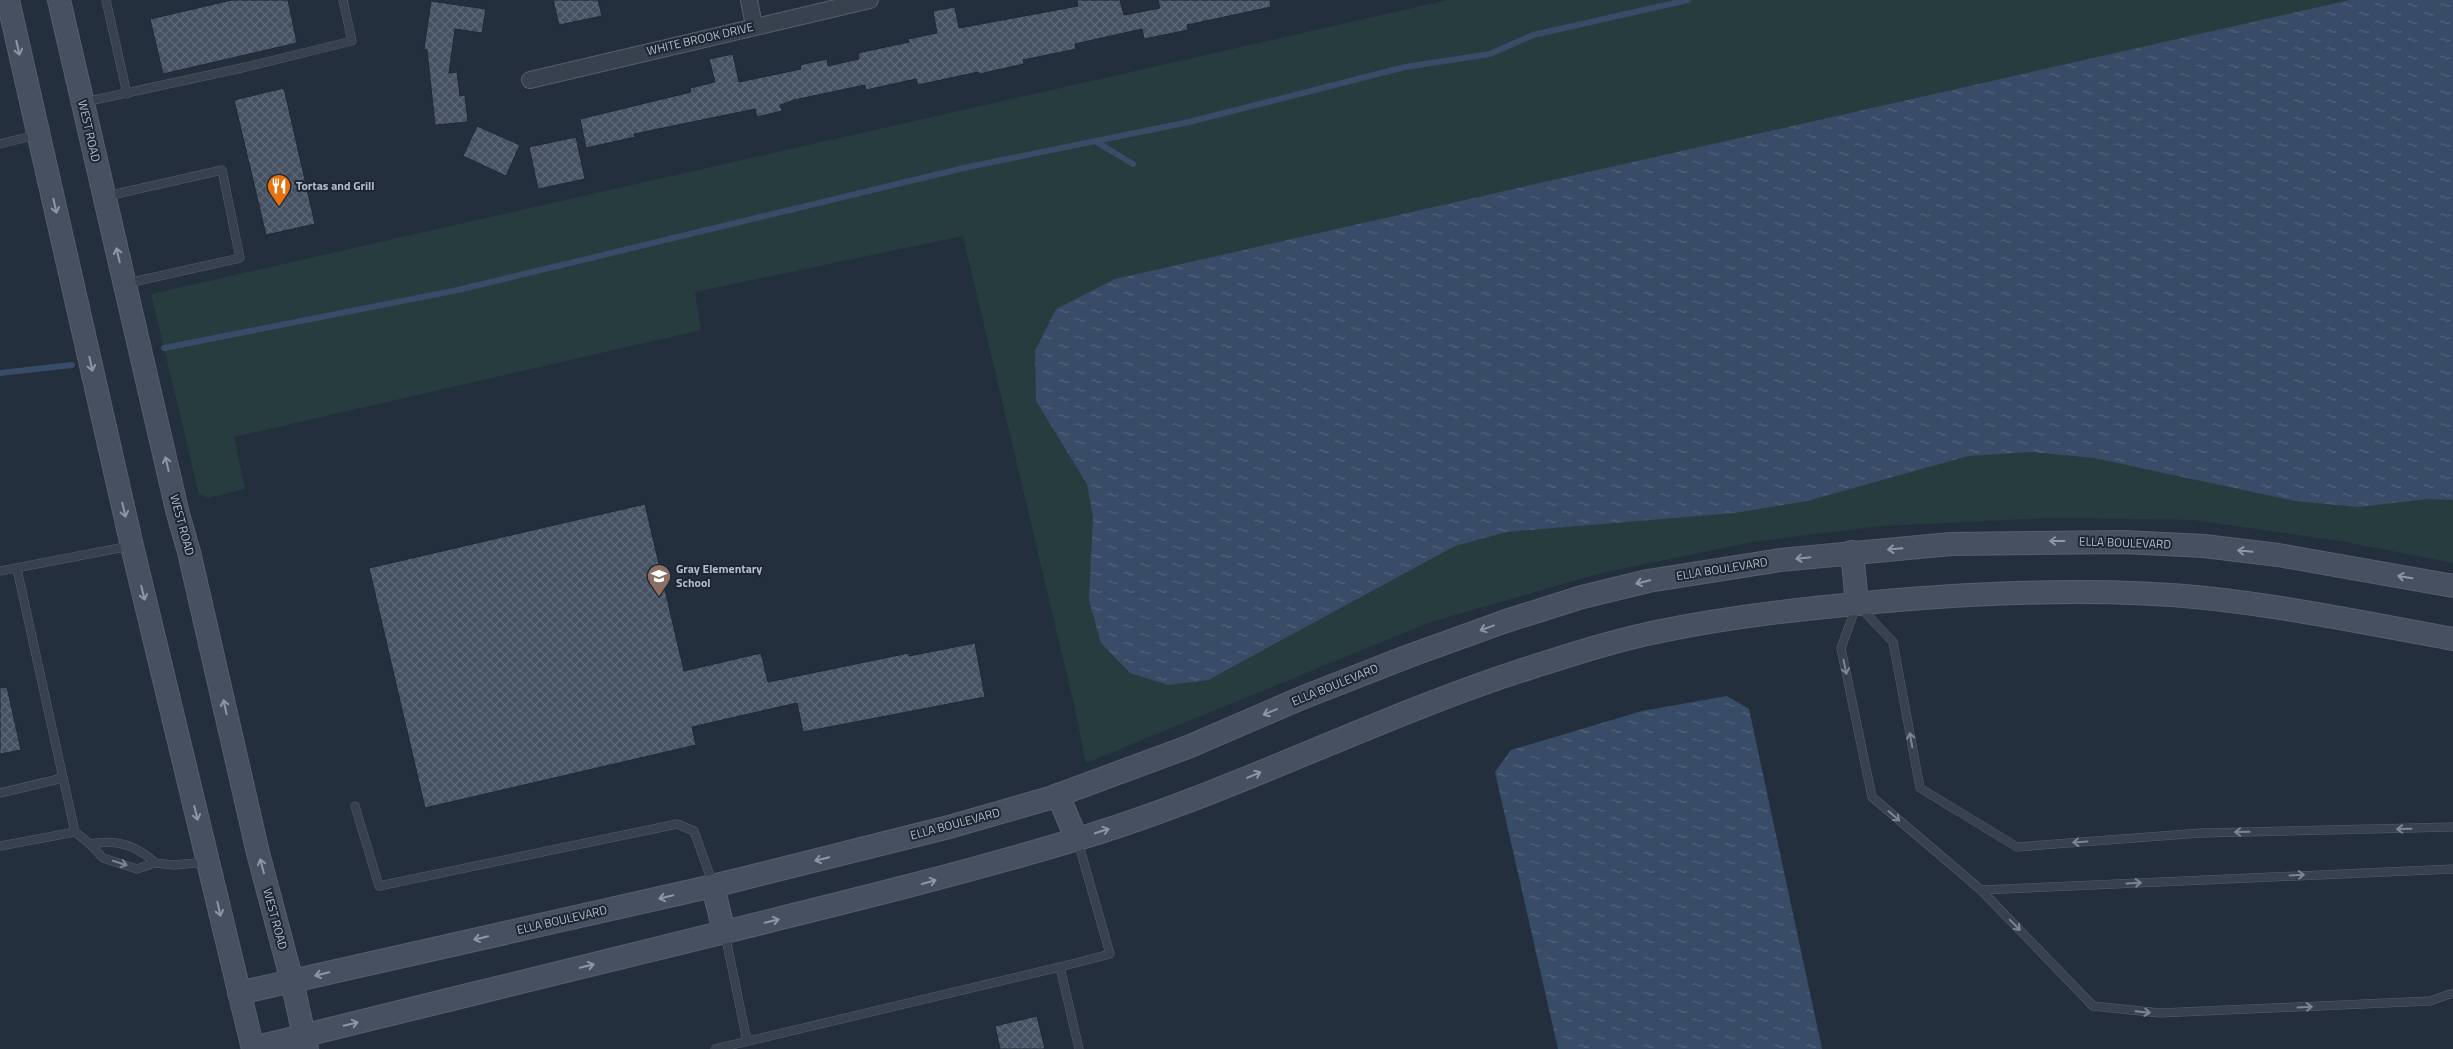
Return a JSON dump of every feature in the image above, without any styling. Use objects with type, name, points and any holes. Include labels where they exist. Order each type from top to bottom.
[{"type":"main road","points":[[8,0],[132,546],[253,1048],[305,1042],[724,932],[910,887],[1077,840],[1207,795],[1427,704],[1522,670],[1596,647],[1659,632],[1720,621],[1857,604],[1954,596],[2037,593],[2190,597],[2271,606],[2453,639]]},
{"type":"main road","name":"WEST ROAD","points":[[59,0],[178,514],[209,632],[258,853],[292,981],[305,1042]]},
{"type":"main road","name":"ELLA BOULEVARD","points":[[239,994],[713,886],[949,827],[1058,795],[1188,747],[1304,697],[1506,621],[1582,597],[1648,581],[1712,570],[1852,552],[1951,544],[2036,541],[2123,542],[2204,546],[2278,554],[2453,586]]},
{"type":"main road","points":[[1852,552],[1857,604]]},
{"type":"main road","points":[[1058,795],[1077,840]]},
{"type":"main road","points":[[713,886],[724,932]]},
{"type":"street","points":[[749,0],[754,26]]},
{"type":"street","name":"WHITE BROOK DRIVE","points":[[530,80],[870,0]]},
{"type":"lane","points":[[106,0],[126,94]]},
{"type":"lane","points":[[83,103],[352,41],[342,0]]},
{"type":"lane","points":[[0,144],[38,135]]},
{"type":"lane","points":[[105,196],[222,170],[240,258],[125,284]]},
{"type":"lane","points":[[0,571],[132,546]]},
{"type":"lane","points":[[17,568],[74,832],[90,844],[103,858],[137,869],[155,863],[174,866],[208,862]]},
{"type":"lane","points":[[2453,827],[2201,833],[2017,847],[1920,788],[1893,642],[1857,604],[1841,648],[1872,797],[1981,890],[2093,1006],[2160,1013],[2430,1001],[2453,994]]},
{"type":"lane","points":[[0,793],[63,778]]},
{"type":"lane","points":[[355,806],[379,886],[677,824],[694,831],[713,886]]},
{"type":"lane","points":[[0,846],[74,832]]},
{"type":"lane","points":[[90,844],[109,840],[143,852],[155,863]]},
{"type":"lane","points":[[715,1049],[1110,954],[1077,840]]},
{"type":"lane","points":[[1981,890],[2453,870]]},
{"type":"lane","points":[[724,932],[747,1041]]},
{"type":"lane","points":[[1060,967],[1079,1049]]},
{"type":"green space","points":[[1448,0],[2453,0],[2453,563],[2340,541],[2193,520],[2052,518],[1881,526],[1752,542],[1602,573],[1431,622],[1086,763],[963,236],[695,292],[701,330],[234,437],[245,489],[208,498],[199,494],[151,294]]},
{"type":"water","points":[[2350,0],[2453,0],[2453,500],[2428,499],[2358,507],[2295,501],[2094,458],[2031,452],[1968,456],[1807,501],[1734,513],[1506,532],[1455,546],[1208,680],[1168,685],[1130,673],[1101,643],[1089,600],[1093,516],[1087,484],[1036,401],[1035,351],[1056,309],[1115,279]]},
{"type":"water","points":[[1727,696],[1749,709],[1822,1049],[1558,1049],[1495,772],[1511,750],[1642,711]]},
{"type":"building","points":[[232,0],[288,0],[297,43],[163,74],[150,19]]},
{"type":"building","points":[[553,0],[598,0],[602,16],[559,25]]},
{"type":"building","points":[[1077,0],[1120,0],[1124,15],[1160,8],[1158,0],[1270,0],[1271,7],[1187,25],[1188,30],[1144,39],[1142,29],[1075,44],[1076,49],[1023,60],[1024,64],[979,74],[978,72],[918,85],[916,79],[866,90],[865,85],[794,100],[780,105],[782,111],[757,117],[755,109],[634,134],[635,137],[586,148],[580,119],[691,92],[690,88],[715,82],[709,59],[733,54],[739,82],[801,69],[800,65],[827,59],[828,66],[859,59],[858,53],[909,42],[908,39],[937,33],[933,11],[955,7],[959,28],[1078,6]]},
{"type":"building","points":[[431,1],[486,9],[482,33],[455,29],[449,73],[457,72],[460,96],[465,95],[468,122],[435,125],[427,50],[424,49]]},
{"type":"building","points":[[284,88],[315,224],[266,235],[234,100]]},
{"type":"building","points":[[477,126],[520,145],[506,176],[463,156]]},
{"type":"building","points":[[576,137],[585,179],[538,189],[529,147]]},
{"type":"building","points":[[645,504],[684,671],[761,653],[768,682],[909,653],[909,656],[975,643],[985,697],[803,732],[797,703],[692,727],[696,745],[425,808],[369,568]]},
{"type":"building","points":[[7,687],[21,750],[0,754],[0,688]]},
{"type":"building","points":[[1037,1016],[1045,1049],[1000,1049],[995,1026]]},
{"type":"waterway","points":[[164,348],[458,290],[968,167],[1189,122],[1405,67],[1490,54],[1533,35],[1688,0]]},
{"type":"waterway","points":[[1095,141],[1133,164]]},
{"type":"waterway","points":[[0,373],[72,365]]},
{"type":"place","name":"Tortas and Grill","points":[[279,207]]},
{"type":"place","name":"Gray Elementary School","points":[[659,597]]}]
